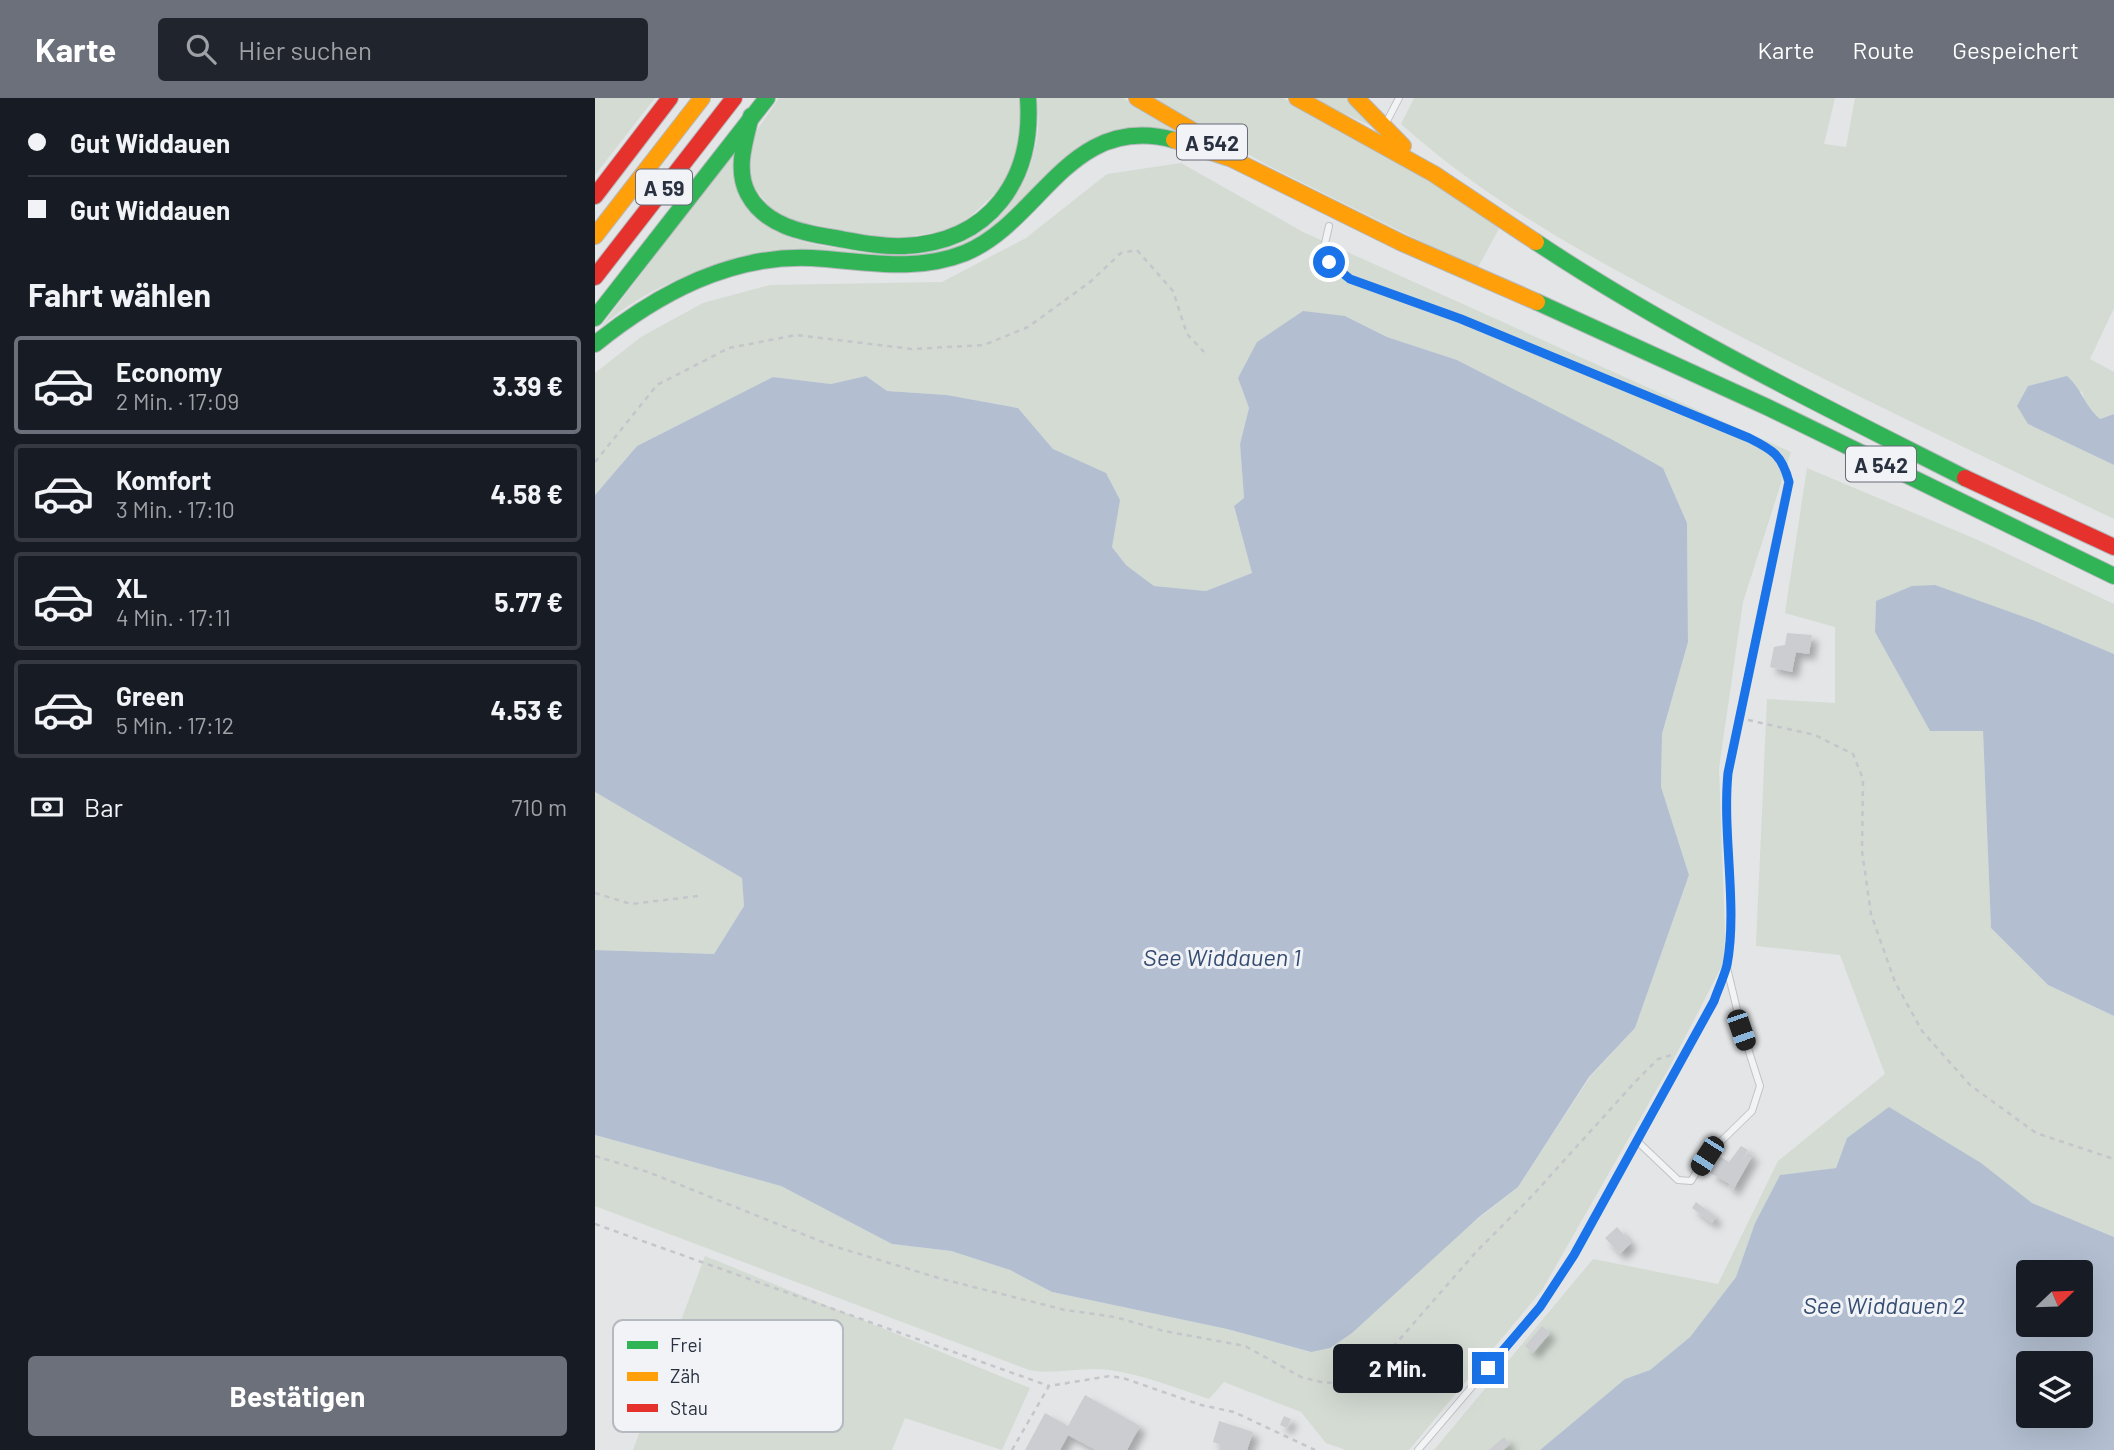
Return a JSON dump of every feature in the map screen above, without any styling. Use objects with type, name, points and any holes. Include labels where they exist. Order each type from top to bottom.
[{"type":"highway","points":[[595,196],[670,98]]},
{"type":"highway","name":"A 59","points":[[595,236],[702,98]]},
{"type":"highway","name":"A 59","points":[[595,277],[734,98]]},
{"type":"highway","points":[[595,318],[767,98]]},
{"type":"highway","points":[[751,116],[741,168],[748,194],[765,215],[802,232],[850,241],[911,246],[949,239],[964,232],[994,211],[1009,194],[1029,148],[1028,98]]},
{"type":"highway","name":"A 542","points":[[1137,98],[1287,186],[1476,278],[1649,351],[2114,576]]},
{"type":"highway","name":"A 542","points":[[1297,98],[1434,174],[1610,291],[1724,356],[1918,455],[2114,547]]},
{"type":"highway","points":[[1356,98],[1380,126],[1434,174]]},
{"type":"highway","points":[[595,344],[659,298],[717,273],[803,258],[907,265],[963,255],[989,241],[1012,222],[1049,178],[1077,155],[1109,141],[1141,135],[1167,136],[1220,154],[1287,186]]},
{"type":"lane","points":[[1387,121],[1399,98]]},
{"type":"lane","points":[[1329,226],[1323,252],[1332,267],[1350,279],[1461,319],[1749,438],[1768,448],[1784,462],[1789,482],[1738,718],[1725,798],[1730,933],[1727,966],[1714,1001],[1684,1050],[1574,1255],[1540,1307],[1418,1450]]},
{"type":"lane","points":[[1637,1141],[1678,1180],[1691,1181],[1707,1156],[1752,1111],[1760,1086],[1741,1030],[1727,966]]},
{"type":"path","points":[[595,462],[657,385],[729,348],[796,335],[912,349],[984,345],[1028,327],[1090,282],[1121,253],[1137,250],[1173,291],[1187,334],[1204,352]]},
{"type":"path","points":[[1738,718],[1815,736],[1853,754],[1863,779],[1862,851],[1871,914],[1895,982],[1922,1031],[1970,1085],[2036,1133],[2114,1159]]},
{"type":"path","points":[[595,893],[631,904],[698,896]]},
{"type":"path","points":[[595,1156],[648,1172],[830,1245],[942,1279],[1065,1310],[1115,1317],[1164,1331],[1245,1346],[1301,1377],[1325,1383],[1343,1383],[1360,1380],[1371,1371],[1476,1252],[1532,1196],[1650,1066],[1658,1059],[1684,1050]]},
{"type":"path","points":[[595,1224],[1049,1386],[1110,1376],[1123,1378],[1201,1405],[1234,1412],[1315,1450]]},
{"type":"path","points":[[1012,1450],[1049,1386]]},
{"type":"shaded area","points":[[595,98],[655,98],[595,175]]},
{"type":"shaded area","points":[[779,98],[1022,98],[1015,175],[956,230],[889,239],[779,218],[748,180],[755,133]]},
{"type":"shaded area","points":[[1037,98],[1123,98],[1177,130],[1112,133],[1081,146],[1062,160],[995,226],[954,251],[911,259],[808,253],[744,260],[682,278],[653,291],[601,327],[733,152],[740,191],[746,205],[770,228],[794,239],[843,249],[871,252],[926,250],[952,244],[976,234],[997,219],[1014,198],[1034,153],[1039,117]]},
{"type":"shaded area","points":[[1152,98],[1283,98],[1418,174],[1500,227],[1477,269],[1265,164]]},
{"type":"shaded area","points":[[1311,98],[1347,98],[1373,127]]},
{"type":"shaded area","points":[[1414,98],[1835,98],[1824,144],[1846,147],[1855,98],[2114,98],[2114,308],[2090,359],[2114,372],[2114,414],[2100,419],[2086,407],[2082,391],[2028,424],[2114,465],[2114,519],[1795,364],[1652,290],[1540,226],[1469,178],[1401,124]]},
{"type":"shaded area","points":[[1181,163],[1303,232],[1791,452],[1743,602],[1719,768],[1725,935],[1723,964],[1669,1068],[1542,1290],[1409,1450],[1346,1450],[1326,1443],[1301,1412],[1224,1382],[1209,1399],[1123,1372],[1089,1369],[1050,1372],[1029,1370],[595,1206],[595,1135],[781,1186],[892,1244],[951,1251],[1010,1270],[1052,1292],[1227,1329],[1310,1352],[1518,1187],[1590,1077],[1635,1028],[1689,875],[1661,788],[1662,734],[1688,642],[1687,523],[1663,468],[1457,360],[1387,337],[1345,316],[1238,377],[1249,408],[1240,444],[1244,498],[1234,506],[1252,573],[1206,591],[1154,586],[1126,565],[1112,547],[1106,474],[1053,449],[1018,408],[947,395],[887,391],[866,376],[831,384],[773,377],[637,446],[595,495],[595,373],[641,337],[703,303],[770,285],[942,282],[1026,238],[1107,174]]},
{"type":"shaded area","points":[[1807,468],[1978,540],[2114,604],[2114,654],[2038,622],[1876,601],[1875,632],[1930,731],[1983,731],[1991,928],[2048,985],[2114,1016],[2114,1237],[2032,1203],[2007,1184],[1847,1138],[1836,1168],[1780,1175],[1755,1223],[1736,1277],[1690,1337],[1650,1370],[1625,1379],[1540,1450],[1434,1450],[1593,1259],[1718,1284],[1778,1161],[1885,1074],[1840,955],[1756,946],[1767,699],[1835,703],[1835,627],[1785,613]]},
{"type":"shaded area","points":[[595,792],[742,878],[744,906],[714,954],[595,950]]},
{"type":"shaded area","points":[[705,1256],[1030,1388],[1002,1450],[905,1418],[892,1450],[633,1450],[640,1432],[843,1432],[843,1320],[681,1320]]},
{"type":"water","name":"See Widdauen 1","points":[[1303,311],[1345,316],[1387,337],[1457,360],[1611,439],[1663,468],[1687,523],[1688,642],[1662,734],[1661,787],[1689,875],[1635,1028],[1589,1077],[1518,1187],[1479,1217],[1352,1333],[1330,1348],[1311,1352],[1227,1329],[1052,1292],[1010,1270],[951,1251],[892,1244],[781,1186],[595,1135],[595,950],[714,954],[744,906],[742,878],[595,792],[595,495],[637,446],[773,377],[831,384],[866,376],[887,391],[947,395],[1018,408],[1053,449],[1106,473],[1120,500],[1112,547],[1126,565],[1154,586],[1206,591],[1252,573],[1234,506],[1244,498],[1240,444],[1249,408],[1238,378],[1257,342]]},
{"type":"water","points":[[2067,376],[2100,419],[2114,414],[2114,465],[2028,424],[2017,406],[2028,386]]},
{"type":"water","points":[[1935,585],[2038,622],[2114,654],[2114,1016],[2048,985],[1991,928],[1983,731],[1930,731],[1875,632],[1876,601],[1912,586]]},
{"type":"water","name":"See Widdauen 2","points":[[1889,1107],[1981,1163],[2032,1203],[2114,1237],[2114,1450],[1540,1450],[1625,1379],[1650,1370],[1690,1337],[1736,1277],[1755,1223],[1780,1175],[1836,1168],[1847,1138]]},
{"type":"building","points":[[1787,633],[1812,635],[1809,654],[1796,652],[1792,672],[1770,667],[1774,647],[1785,645]]},
{"type":"building","points":[[1741,1146],[1748,1150],[1741,1162],[1748,1153],[1753,1155],[1733,1190],[1728,1187],[1730,1184],[1710,1173],[1719,1156],[1729,1162]]},
{"type":"building","points":[[1696,1202],[1716,1217],[1712,1223],[1692,1208]]},
{"type":"building","points":[[1617,1227],[1631,1243],[1620,1254],[1605,1238]]},
{"type":"building","points":[[1542,1326],[1550,1333],[1533,1353],[1525,1346]]},
{"type":"building","points":[[1085,1395],[1140,1426],[1127,1450],[1096,1450],[1068,1435],[1060,1450],[1025,1450],[1045,1413],[1068,1426]]},
{"type":"building","points":[[1284,1416],[1291,1419],[1287,1428],[1280,1425]]},
{"type":"building","points":[[1219,1421],[1253,1432],[1247,1450],[1219,1450],[1221,1445],[1213,1442]]},
{"type":"building","points":[[1504,1437],[1510,1444],[1503,1450],[1489,1450]]},
{"type":"traffic: fast","points":[[595,318],[767,98]]},
{"type":"traffic: fast","points":[[751,116],[742,155],[742,175],[748,194],[764,214],[786,226],[810,234],[869,244],[904,246],[934,242],[961,233],[983,219],[1000,201],[1014,180],[1023,155],[1028,128],[1028,98]]},
{"type":"traffic: fast","points":[[595,344],[669,294],[724,270],[752,263],[782,258],[812,258],[908,264],[927,263],[965,253],[991,238],[1015,218],[1082,155],[1108,141],[1138,136],[1174,140]]},
{"type":"traffic: fast","points":[[1536,242],[1693,337],[1965,478]]},
{"type":"traffic: fast","points":[[1537,302],[1767,407],[2114,576]]},
{"type":"traffic: slow","points":[[595,236],[702,98]]},
{"type":"traffic: slow","points":[[1137,98],[1207,139]]},
{"type":"traffic: slow","points":[[1297,98],[1434,174],[1536,242]]},
{"type":"traffic: slow","points":[[1356,98],[1403,146]]},
{"type":"traffic: slow","points":[[1174,140],[1232,159],[1402,243],[1537,302]]},
{"type":"traffic: jam","points":[[595,196],[670,98]]},
{"type":"traffic: jam","points":[[595,277],[734,98]]},
{"type":"traffic: jam","points":[[1965,478],[2114,547]]},
{"type":"route","points":[[1329,262],[1350,279],[1461,319],[1749,438],[1768,448],[1784,462],[1789,482],[1728,773],[1725,798],[1730,933],[1727,966],[1714,1001],[1684,1050],[1574,1255],[1540,1307],[1488,1368]]}]
